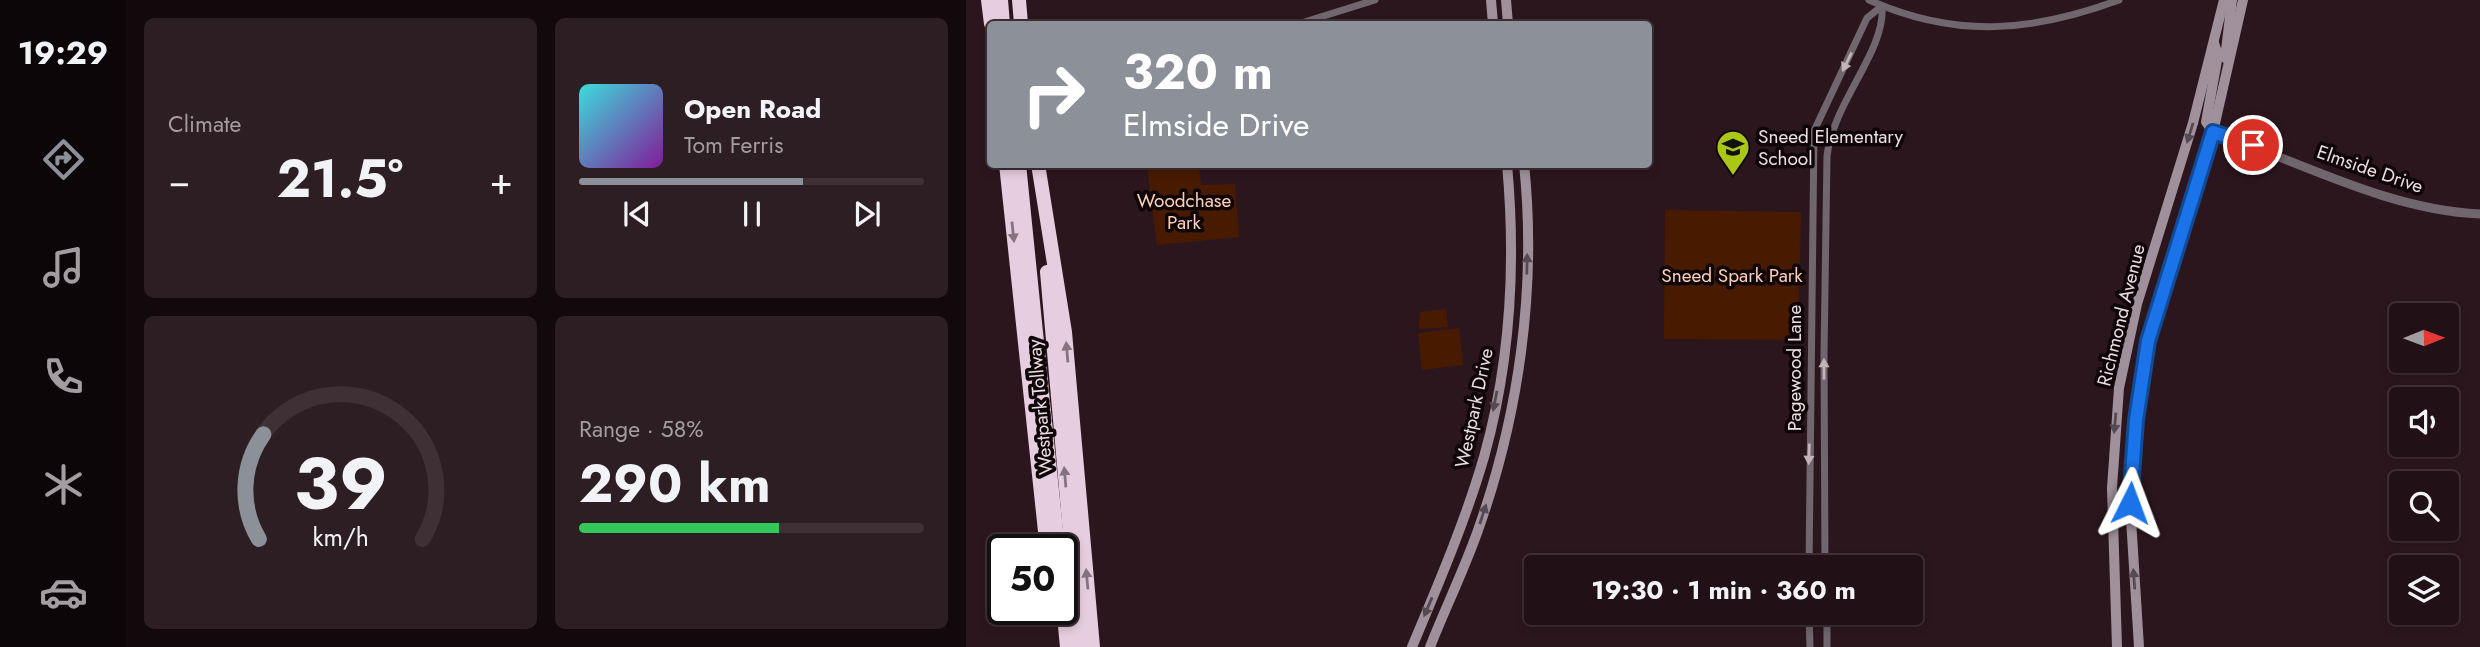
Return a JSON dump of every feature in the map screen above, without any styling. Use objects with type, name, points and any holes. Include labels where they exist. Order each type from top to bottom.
[{"type":"highway","points":[[988,0],[991,21]]},
{"type":"highway","points":[[1001,0],[1003,21]]},
{"type":"highway","points":[[1019,0],[1021,21]]},
{"type":"highway","points":[[1006,168],[1046,534]]},
{"type":"highway","name":"Westpark Tollway","points":[[1019,168],[1063,534]]},
{"type":"highway","name":"Westpark Tollway","points":[[1038,168],[1064,534]]},
{"type":"highway","points":[[1039,168],[1065,332],[1093,647]]},
{"type":"highway","points":[[1056,625],[1058,647]]},
{"type":"highway","points":[[1065,625],[1067,647]]},
{"type":"highway","name":"Westpark Tollway","points":[[1077,625],[1080,647]]},
{"type":"main road","points":[[1491,0],[1493,21]]},
{"type":"main road","points":[[1506,0],[1508,21]]},
{"type":"main road","name":"Richmond Avenue","points":[[2117,647],[2112,544],[2113,450],[2119,388],[2137,304],[2214,43],[2224,0]]},
{"type":"main road","points":[[2228,67],[2225,42],[2232,0]]},
{"type":"main road","name":"Richmond Avenue","points":[[2139,647],[2132,550],[2132,481],[2140,384],[2148,341],[2213,132],[2243,0]]},
{"type":"main road","points":[[2213,132],[2206,122],[2218,55],[2214,43]]},
{"type":"main road","name":"Westpark Drive","points":[[1412,647],[1443,572],[1484,456],[1508,334],[1512,263],[1507,168]]},
{"type":"main road","name":"Westpark Drive","points":[[1430,647],[1476,535],[1500,459],[1524,332],[1528,224],[1524,168]]},
{"type":"main road","points":[[2152,256],[2172,259]]},
{"type":"main road","points":[[1484,456],[1500,459]]},
{"type":"main road","points":[[2112,544],[2132,550]]},
{"type":"main road","points":[[1443,572],[1458,578]]},
{"type":"street","points":[[1308,21],[1375,0]]},
{"type":"street","points":[[1869,0],[1943,23],[1999,28],[2049,22],[2119,0]]},
{"type":"street","name":"Pagewood Lane","points":[[1809,555],[1814,131],[1867,18],[1882,6]]},
{"type":"street","name":"Pagewood Lane","points":[[1825,555],[1824,366],[1828,148],[1848,92],[1883,26],[1882,6]]},
{"type":"street","name":"Elmside Drive","points":[[2213,132],[2401,200],[2480,214]]},
{"type":"street","points":[[1809,625],[1810,647]]},
{"type":"street","points":[[1827,625],[1828,647]]},
{"type":"green space","name":"Woodchase Park","points":[[1147,168],[1199,168],[1201,185],[1235,184],[1239,237],[1157,245]]},
{"type":"green space","name":"Sneed Spark Park","points":[[1665,210],[1801,212],[1798,340],[1664,339]]},
{"type":"green space","points":[[1446,309],[1448,327],[1419,329],[1420,312]]},
{"type":"green space","points":[[1459,328],[1463,365],[1422,370],[1418,333]]},
{"type":"place","name":"Sneed Elementary School","points":[[1733,177]]},
{"type":"route","points":[[2130,503],[2136,420],[2148,341],[2213,132],[2253,145]]}]
